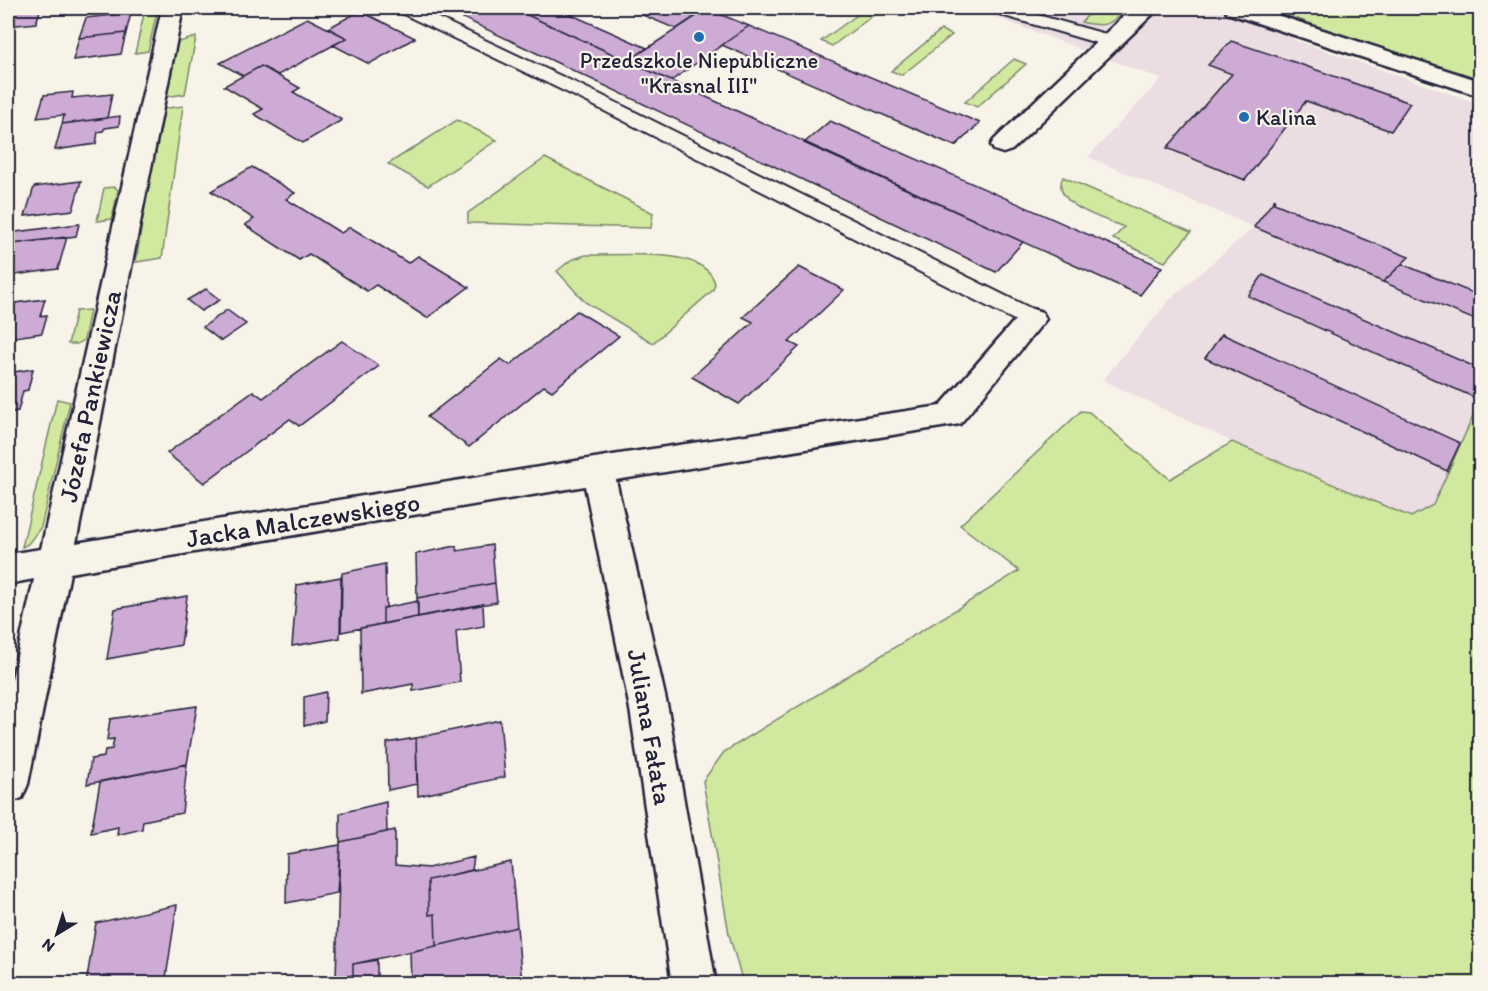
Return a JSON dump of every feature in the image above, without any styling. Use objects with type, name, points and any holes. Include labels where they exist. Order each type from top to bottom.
[{"type":"street","name":"Józefa Pankiewicza","points":[[8,783],[172,8]]},
{"type":"street","points":[[1004,145],[1140,12],[1148,8]]},
{"type":"street","points":[[1247,9],[1480,89]]},
{"type":"street","name":"Jacka Malczewskiego","points":[[8,569],[598,471],[949,416],[1032,319]]},
{"type":"street","name":"Juliana Fałata","points":[[598,471],[649,709],[694,984]]},
{"type":"lane","points":[[405,8],[591,97],[1032,319]]},
{"type":"lane","points":[[1007,11],[1110,41]]},
{"type":"shaded area","points":[[971,8],[1317,8],[1292,39],[1480,104],[1480,401],[1433,505],[1411,517],[1232,442],[1103,380],[1170,299],[1254,227],[1088,157],[1161,79]]},
{"type":"green space","points":[[867,8],[883,8],[832,46],[821,41]]},
{"type":"green space","points":[[1096,8],[1128,8],[1107,24],[1096,25],[1081,22]]},
{"type":"green space","points":[[1276,8],[1480,9],[1480,81],[1285,15]]},
{"type":"green space","points":[[157,12],[148,51],[135,53],[144,14]]},
{"type":"green space","points":[[941,30],[952,35],[902,75],[891,71]]},
{"type":"green space","points":[[196,37],[185,94],[164,97],[175,43]]},
{"type":"green space","points":[[1014,59],[1026,64],[977,107],[965,102]]},
{"type":"green space","points":[[183,106],[162,258],[136,262],[160,109]]},
{"type":"green space","points":[[457,120],[497,140],[428,186],[388,164]]},
{"type":"green space","points":[[545,158],[653,213],[651,228],[468,223],[468,213]]},
{"type":"green space","points":[[1063,177],[1191,232],[1165,262],[1113,239],[1124,227],[1093,215],[1071,203],[1061,187]]},
{"type":"green space","points":[[115,187],[118,190],[112,219],[97,221],[104,188]]},
{"type":"green space","points":[[639,254],[679,258],[696,263],[708,272],[715,284],[713,290],[653,343],[585,302],[557,271],[571,260],[586,255]]},
{"type":"green space","points":[[90,310],[84,340],[77,344],[68,344],[76,311]]},
{"type":"green space","points":[[57,399],[70,402],[41,527],[28,544],[22,547]]},
{"type":"green space","points":[[1480,401],[1480,983],[743,983],[729,934],[703,781],[724,752],[1019,571],[960,525],[1081,411],[1089,412],[1170,479],[1232,442],[1411,517],[1433,505]]},
{"type":"building","points":[[8,8],[41,8],[36,23],[8,26]]},
{"type":"building","points":[[442,8],[512,8],[1023,242],[996,272]]},
{"type":"building","points":[[512,8],[556,8],[647,48],[628,61]]},
{"type":"building","points":[[626,8],[671,8],[694,17],[676,29]]},
{"type":"building","name":"Przedszkole Niepubliczne \"Krasnal III\"","points":[[707,9],[749,26],[671,81],[628,61]]},
{"type":"building","points":[[360,11],[415,38],[369,64],[333,45],[347,38],[328,28]]},
{"type":"building","points":[[131,13],[126,33],[79,38],[86,18]]},
{"type":"building","points":[[307,18],[347,38],[278,75],[261,66],[243,76],[220,63]]},
{"type":"building","points":[[749,26],[980,123],[955,146],[722,45]]},
{"type":"building","points":[[126,33],[121,54],[73,60],[79,38]]},
{"type":"building","name":"Kalina","points":[[1231,41],[1410,103],[1391,131],[1306,101],[1245,180],[1167,148],[1232,74],[1208,65]]},
{"type":"building","points":[[261,66],[300,88],[293,92],[342,120],[303,143],[254,114],[263,109],[224,86]]},
{"type":"building","points":[[73,92],[72,98],[112,94],[107,118],[62,124],[64,115],[37,118],[44,95]]},
{"type":"building","points":[[120,116],[119,126],[105,128],[98,132],[96,144],[55,150],[62,124]]},
{"type":"building","points":[[830,121],[1162,267],[1140,295],[804,143]]},
{"type":"building","points":[[252,167],[295,193],[286,199],[341,233],[350,227],[408,263],[418,256],[469,287],[427,318],[376,285],[367,291],[309,254],[299,260],[245,225],[254,219],[211,191]]},
{"type":"building","points":[[81,181],[73,210],[25,216],[34,187]]},
{"type":"building","points":[[1275,199],[1274,203],[1409,257],[1383,282],[1254,227]]},
{"type":"building","points":[[79,224],[76,236],[12,244],[16,232]]},
{"type":"building","points":[[67,237],[58,269],[8,276],[8,258],[12,244]]},
{"type":"building","points":[[1402,264],[1480,296],[1480,322],[1383,282]]},
{"type":"building","points":[[799,267],[844,290],[789,342],[799,347],[739,404],[692,377],[753,322],[743,317]]},
{"type":"building","points":[[1263,275],[1480,369],[1480,400],[1248,296]]},
{"type":"building","points":[[206,289],[220,300],[201,311],[187,300]]},
{"type":"building","points":[[45,299],[40,316],[47,315],[42,333],[8,338],[8,304]]},
{"type":"building","points":[[227,310],[246,324],[221,341],[203,327]]},
{"type":"building","points":[[577,311],[619,336],[552,391],[544,386],[469,447],[427,417],[501,359],[510,365]]},
{"type":"building","points":[[1222,334],[1460,443],[1447,471],[1205,358]]},
{"type":"building","points":[[342,341],[379,366],[299,426],[290,419],[204,483],[167,453],[253,391],[263,398]]},
{"type":"building","points":[[33,369],[28,390],[23,391],[18,411],[8,413],[8,373]]},
{"type":"building","points":[[492,545],[495,583],[417,598],[416,554],[456,546],[457,551]]},
{"type":"building","points":[[385,564],[386,608],[383,608],[383,624],[341,632],[342,573]]},
{"type":"building","points":[[341,577],[340,638],[292,646],[297,585]]},
{"type":"building","points":[[495,583],[497,602],[418,617],[417,598]]},
{"type":"building","points":[[187,596],[181,645],[107,659],[115,609]]},
{"type":"building","points":[[418,601],[418,617],[383,624],[383,608]]},
{"type":"building","points":[[483,604],[484,626],[456,631],[460,682],[413,691],[413,684],[361,694],[360,628]]},
{"type":"building","points":[[326,692],[325,721],[304,726],[304,697]]},
{"type":"building","points":[[197,706],[187,764],[87,784],[91,759],[104,757],[105,750],[112,749],[114,739],[107,740],[110,719]]},
{"type":"building","points":[[500,720],[505,777],[418,796],[416,738]]},
{"type":"building","points":[[416,738],[417,784],[388,790],[387,743]]},
{"type":"building","points":[[187,764],[182,813],[143,821],[142,829],[117,835],[118,827],[91,833],[100,782]]},
{"type":"building","points":[[386,802],[387,832],[340,842],[340,813]]},
{"type":"building","points":[[395,830],[395,865],[428,868],[474,857],[472,870],[428,880],[429,915],[435,914],[436,946],[353,964],[353,975],[336,979],[340,842]]},
{"type":"building","points":[[340,845],[337,893],[286,903],[287,854]]},
{"type":"building","points":[[511,862],[517,927],[436,946],[435,914],[429,915],[428,880]]},
{"type":"building","points":[[177,905],[165,984],[86,984],[96,923]]},
{"type":"building","points":[[517,927],[522,984],[411,984],[410,952]]},
{"type":"building","points":[[377,960],[377,984],[336,984],[336,979],[353,975],[353,964]]},
{"type":"place","name":"Przedszkole Niepubliczne \"Krasnal III\"","points":[[699,37]]},
{"type":"place","name":"Kalina","points":[[1244,117]]}]
